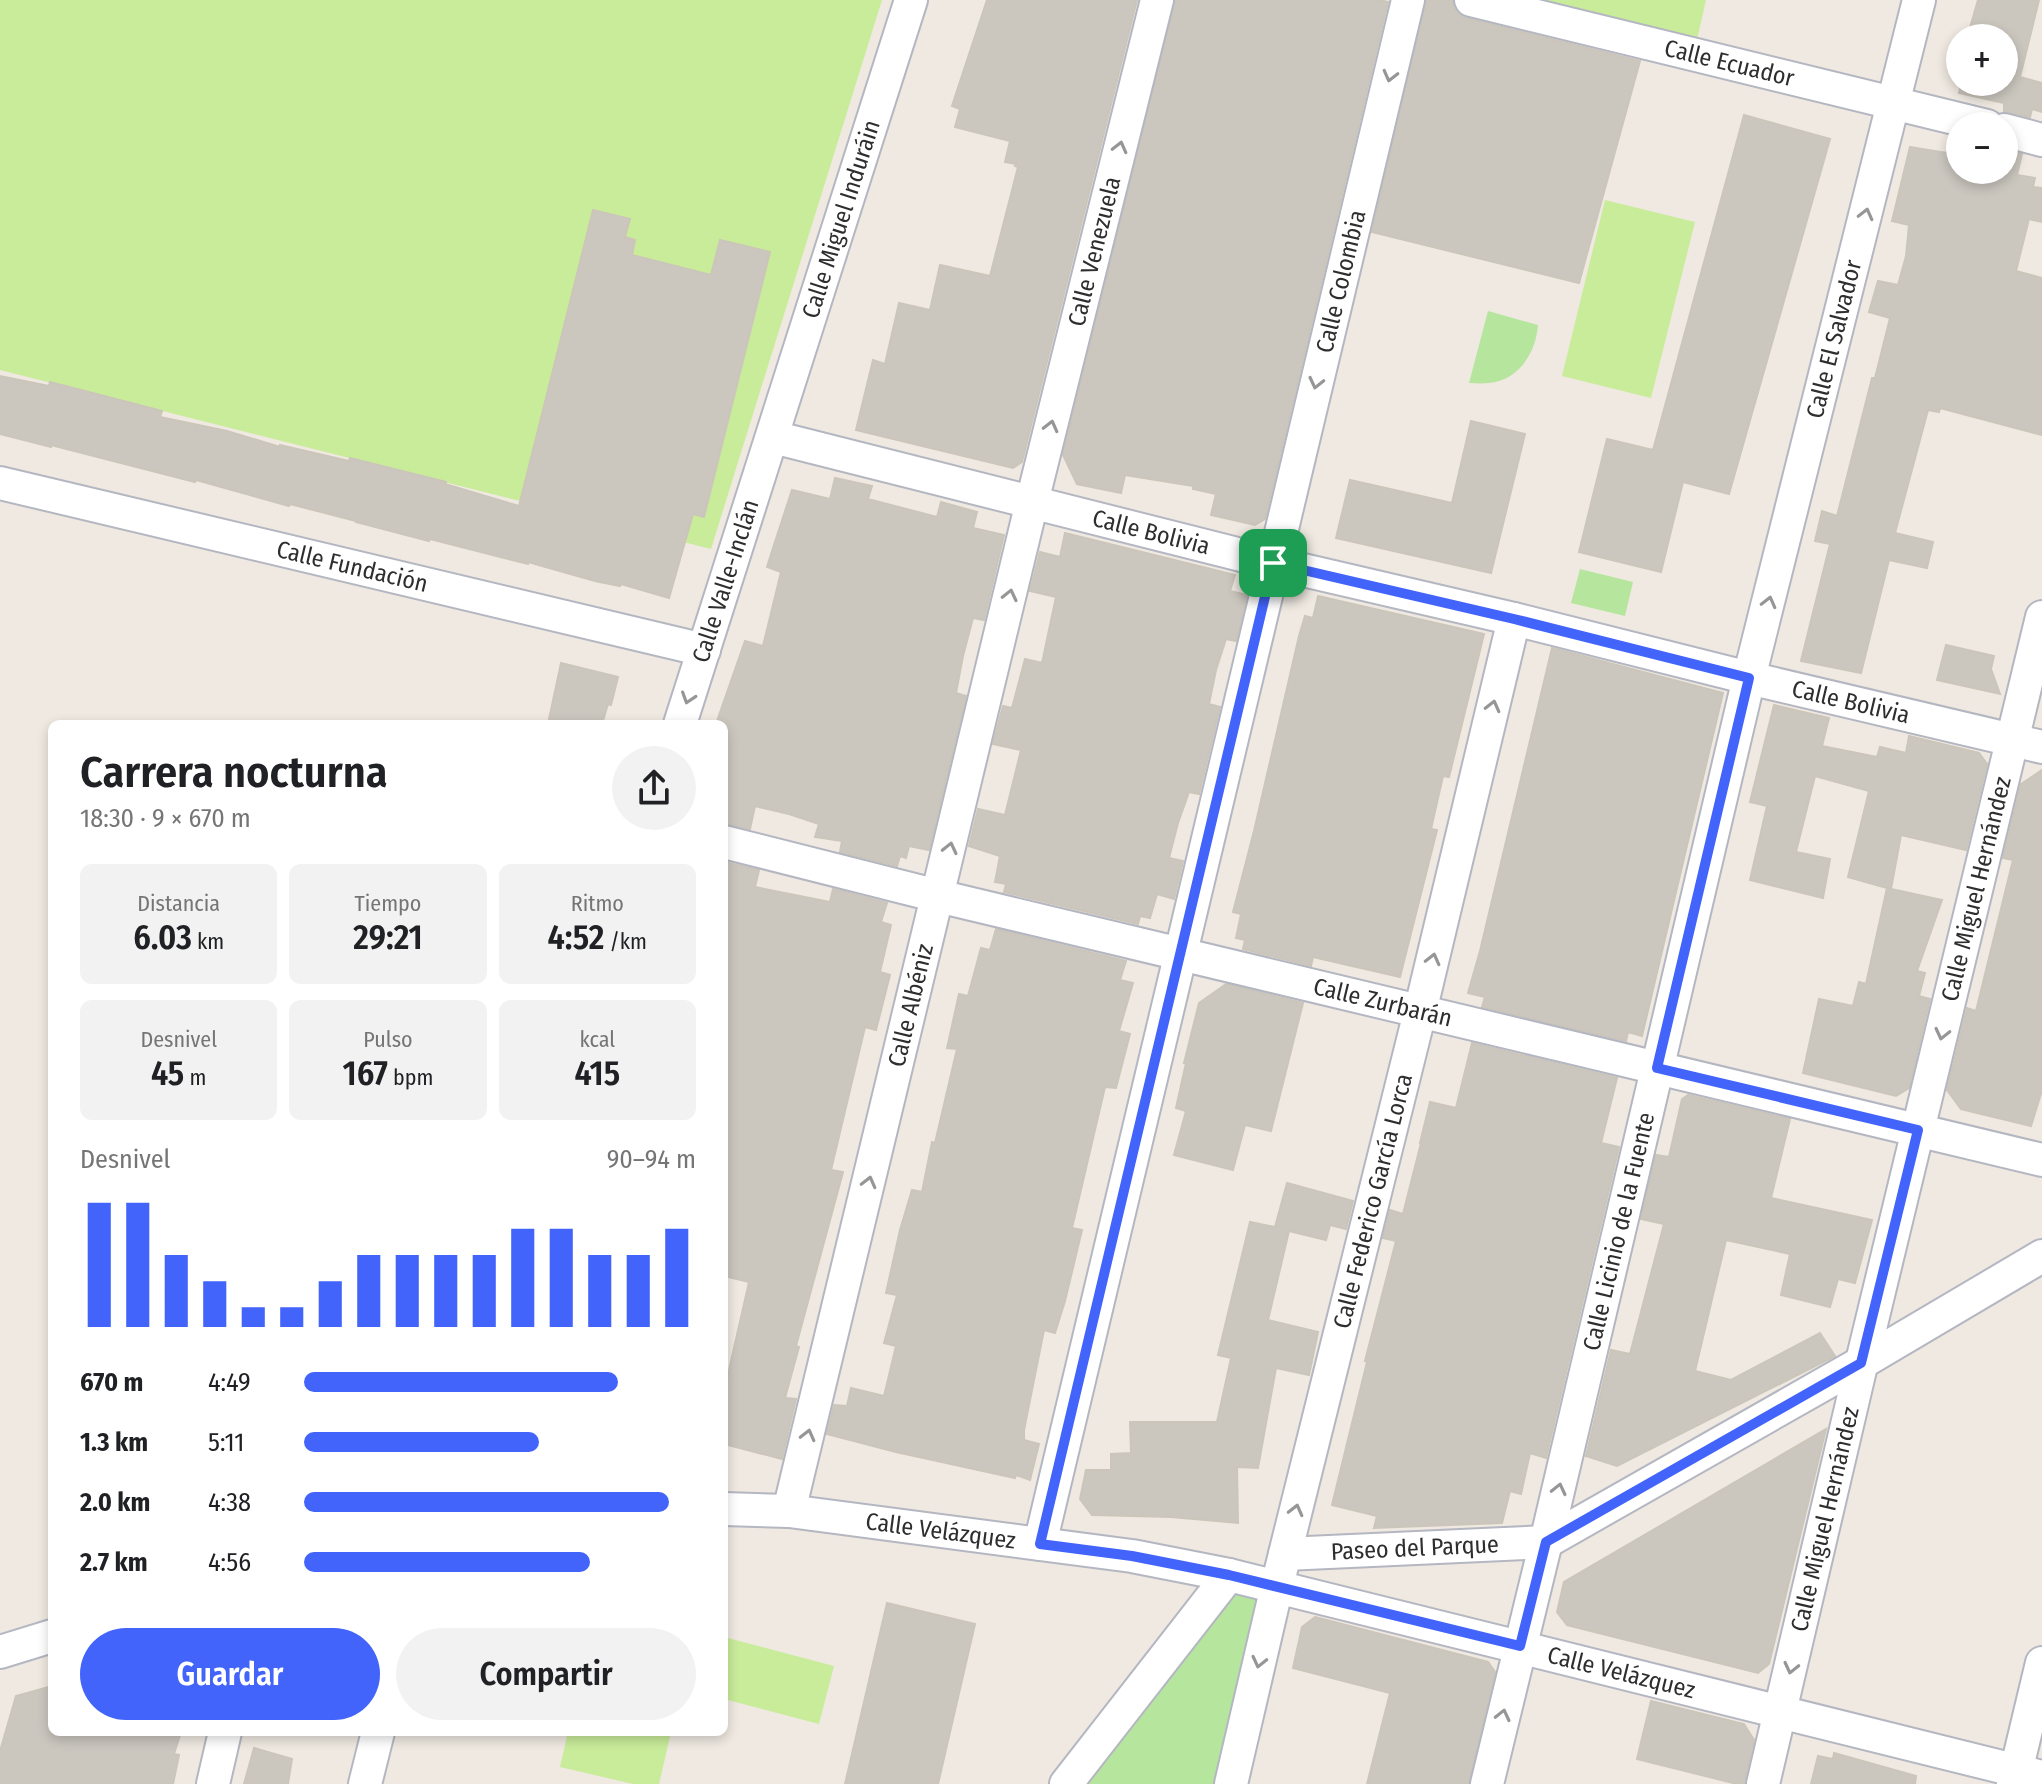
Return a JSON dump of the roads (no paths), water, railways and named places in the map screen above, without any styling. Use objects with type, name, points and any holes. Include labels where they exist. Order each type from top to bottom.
[{"type":"street","name":"Calle Miguel Induráin","points":[[773,437],[911,0]]},
{"type":"street","name":"Calle Venezuela","points":[[1032,502],[1157,0]]},
{"type":"street","name":"Calle Colombia","points":[[1040,1544],[1408,0]]},
{"type":"street","name":"Calle Ecuador","points":[[1471,0],[1946,115]]},
{"type":"street","name":"Calle El Salvador","points":[[1749,678],[1919,0]]},
{"type":"street","points":[[2018,134],[2042,140]]},
{"type":"street","name":"Calle Bolivia","points":[[773,437],[1273,563],[2027,743]]},
{"type":"street","name":"Calle Valle-Inclán","points":[[681,720],[773,437]]},
{"type":"street","name":"Calle Fundación","points":[[0,483],[704,650]]},
{"type":"street","name":"Calle Albéniz","points":[[789,1511],[1032,502]]},
{"type":"street","name":"Calle Miguel Hernández","points":[[1763,1784],[1918,1130],[2027,743],[2042,617]]},
{"type":"street","name":"Calle Federico García Lorca","points":[[1231,1784],[1514,619]]},
{"type":"street","name":"Calle Licinio de la Fuente","points":[[1487,1784],[1749,678]]},
{"type":"street","name":"Calle Zurbarán","points":[[728,843],[2042,1160]]},
{"type":"street","name":"Paseo del Parque","points":[[1285,1554],[1546,1542],[2042,1256]]},
{"type":"street","name":"Calle Velázquez","points":[[728,1509],[789,1511],[1132,1556],[1229,1575],[1781,1712],[2024,1777]]},
{"type":"street","points":[[1066,1784],[1229,1575]]},
{"type":"street","points":[[0,1652],[48,1637]]},
{"type":"street","points":[[2024,1777],[2042,1663]]},
{"type":"street","points":[[213,1784],[224,1736]]},
{"type":"street","points":[[365,1784],[377,1736]]}]
